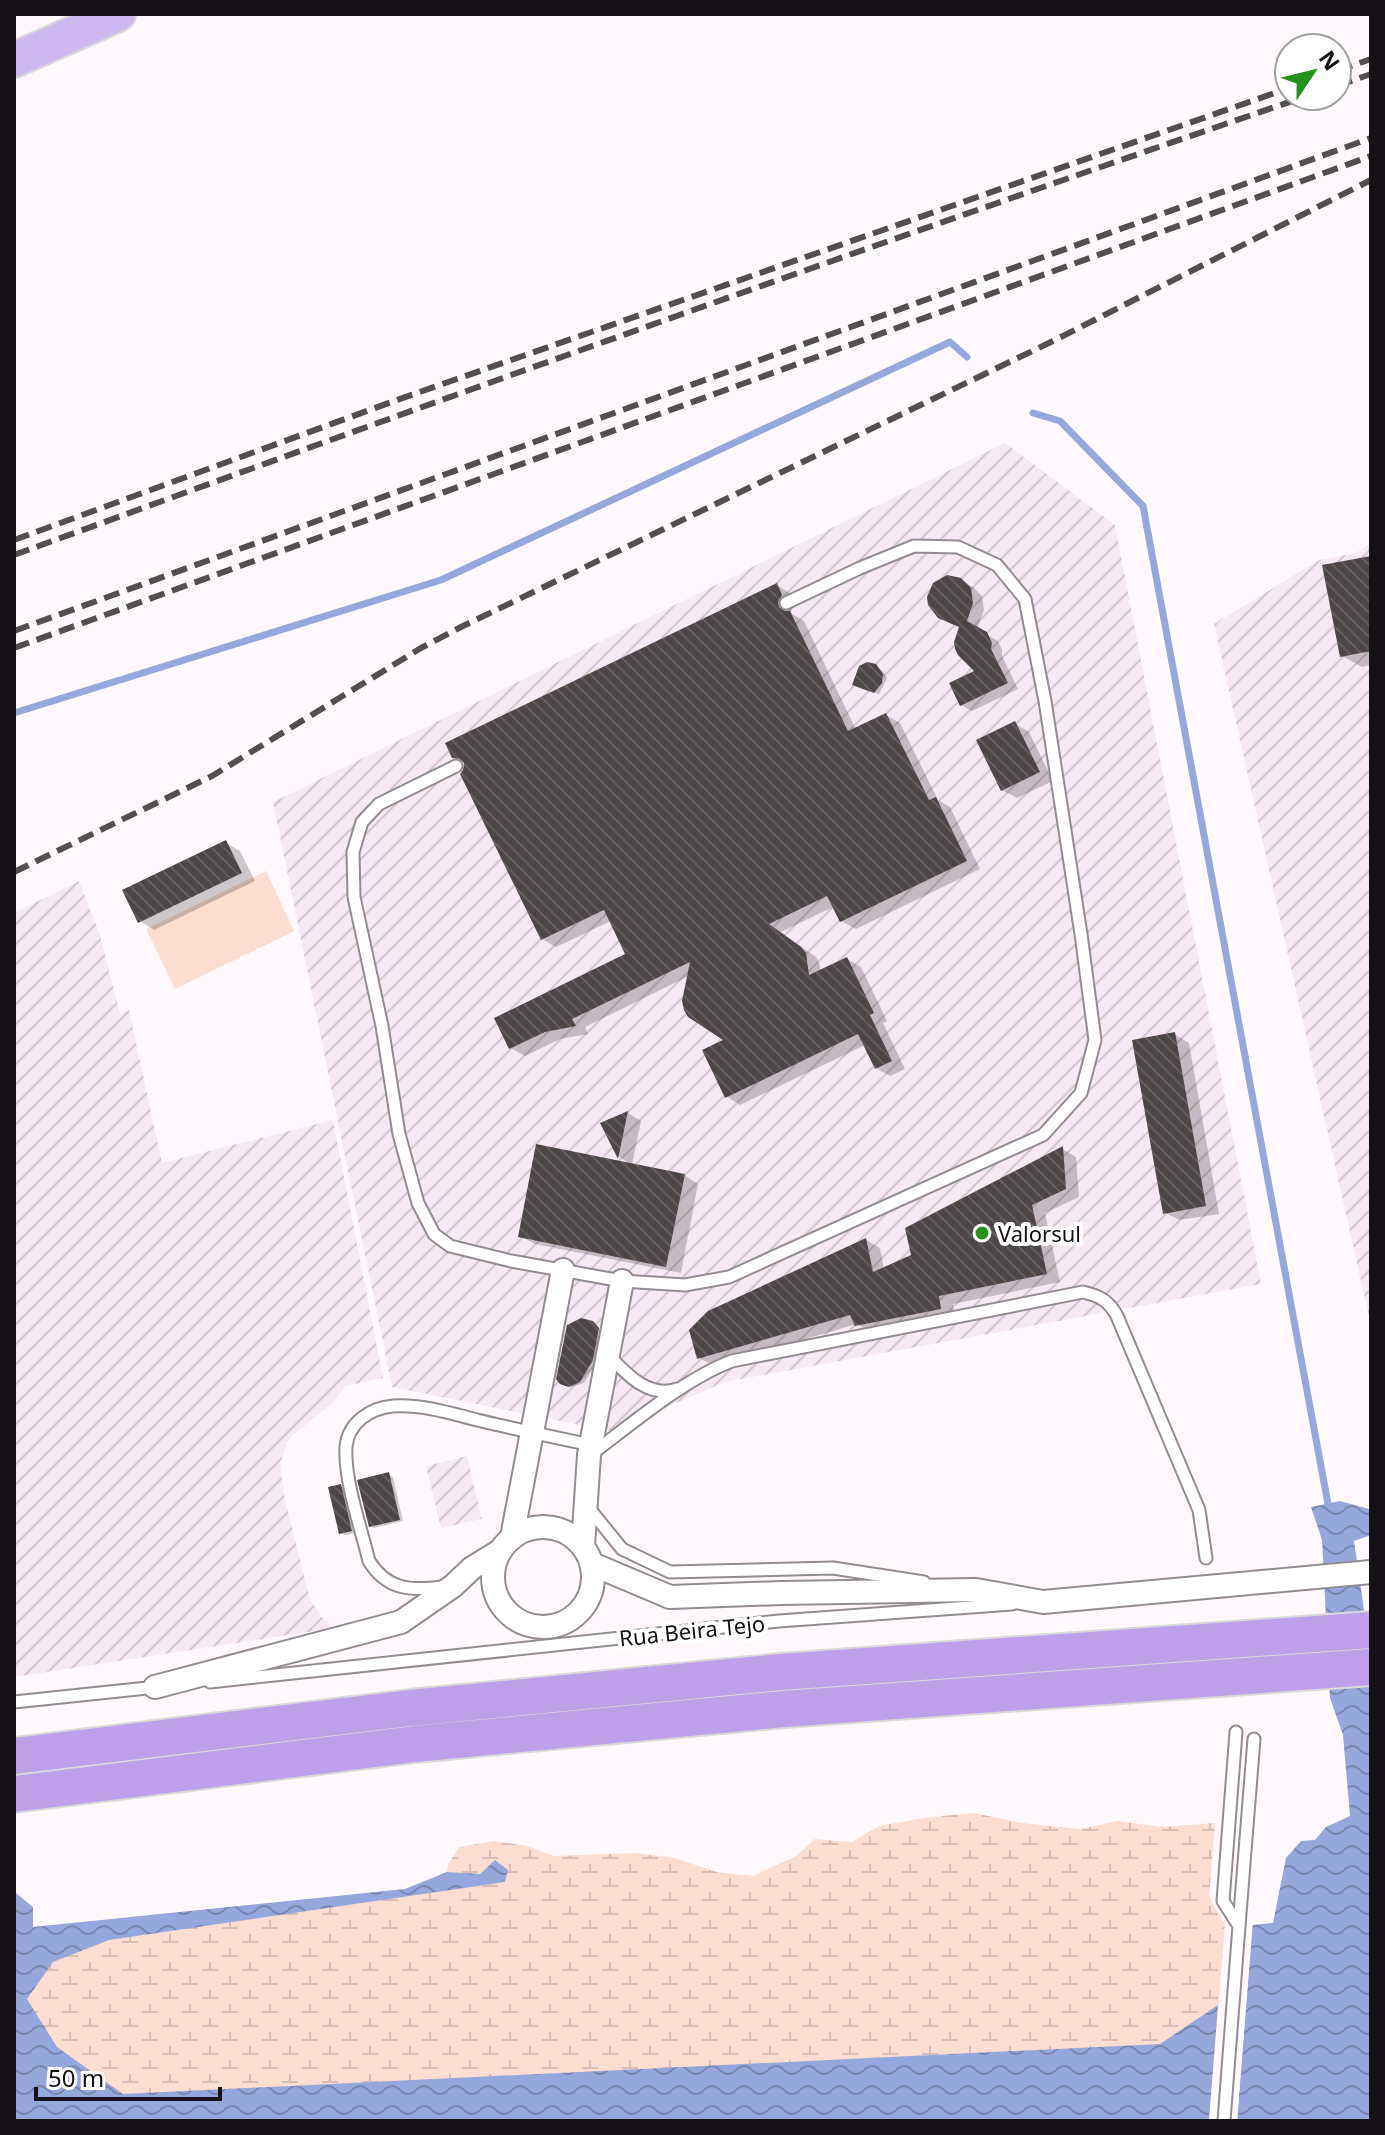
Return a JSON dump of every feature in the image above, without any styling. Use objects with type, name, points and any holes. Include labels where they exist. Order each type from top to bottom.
[{"type":"highway","points":[[14,1756],[410,1708],[750,1675],[1371,1630]]},
{"type":"highway","points":[[14,1794],[415,1744],[769,1710],[1371,1667]]},
{"type":"main road","points":[[14,60],[118,14]]},
{"type":"street","points":[[563,1270],[532,1432],[505,1544],[493,1567],[492,1584],[497,1600],[506,1613],[520,1623],[536,1628],[568,1622],[581,1611],[593,1581],[587,1555],[586,1504],[590,1450],[622,1281]]},
{"type":"street","points":[[155,1687],[401,1622],[526,1529],[541,1526],[571,1536],[587,1555],[670,1597],[976,1590],[1043,1602]]},
{"type":"street","name":"Rua Beira Tejo","points":[[1043,1602],[1371,1572]]},
{"type":"lane","points":[[456,766],[379,804],[362,822],[353,852],[354,897],[382,1026],[399,1134],[418,1203],[434,1234],[450,1246],[511,1261],[622,1281],[685,1285],[729,1277],[1043,1135],[1081,1093],[1095,1040],[1055,763],[1025,599],[997,565],[958,547],[914,546],[786,603]]},
{"type":"lane","points":[[453,1586],[427,1589],[392,1584],[376,1572],[369,1561],[348,1475],[346,1446],[350,1431],[361,1418],[375,1410],[392,1406],[426,1408],[532,1432],[590,1450],[707,1372],[732,1361],[1083,1292],[1104,1299],[1112,1307],[1199,1510],[1206,1558]]},
{"type":"lane","points":[[608,1355],[642,1385],[655,1391],[670,1391],[685,1386]]},
{"type":"lane","points":[[586,1504],[622,1549],[670,1572],[833,1568],[976,1590]]},
{"type":"lane","name":"Rua Beira Tejo","points":[[14,1702],[779,1621],[1043,1602]]},
{"type":"lane","points":[[1236,1732],[1223,1901],[1239,1926]]},
{"type":"lane","points":[[1224,2121],[1254,1739]]},
{"type":"shaded area","points":[[1005,443],[1115,525],[1261,1284],[725,1382],[610,1431],[392,1387],[273,802]]},
{"type":"shaded area","points":[[1371,543],[1371,1326],[1214,624],[1319,560],[1356,553]]},
{"type":"shaded area","points":[[79,881],[100,935],[120,1014],[129,1010],[162,1163],[333,1120],[383,1378],[345,1386],[334,1402],[287,1442],[280,1464],[284,1495],[310,1599],[334,1628],[14,1677],[14,913]]},
{"type":"shaded area","points":[[467,1456],[482,1519],[441,1528],[426,1466]]},
{"type":"green space","points":[[266,871],[294,931],[175,989],[146,929]]},
{"type":"green space","points":[[974,1813],[1022,1823],[1080,1829],[1118,1821],[1161,1827],[1215,1823],[1209,1897],[1225,1925],[1209,2121],[14,2121],[14,1893],[33,1907],[33,1927],[405,1889],[447,1872],[459,1847],[494,1841],[527,1846],[554,1856],[636,1853],[675,1858],[717,1872],[753,1876],[796,1856],[815,1839],[852,1842],[879,1826]]},
{"type":"water","points":[[1340,1501],[1369,1509],[1371,1535],[1354,1541],[1371,1658],[1371,2121],[1237,2121],[1252,1925],[1273,1923],[1286,1858],[1301,1841],[1315,1840],[1326,1827],[1350,1816],[1343,1735],[1330,1698],[1322,1540],[1311,1507]]},
{"type":"water","points":[[495,1860],[508,1870],[505,1882],[109,1940],[53,1962],[27,1999],[57,2047],[123,2094],[1160,2044],[1218,2005],[1209,2121],[14,2121],[16,1893],[33,1907],[33,1927],[405,1889],[447,1872],[480,1874]]},
{"type":"pier","points":[[1253,1921],[1237,2121],[1233,2121],[1248,1925]]},
{"type":"pier","points":[[1219,2001],[1222,2005],[1213,2121],[1209,2121]]},
{"type":"building","points":[[1371,556],[1371,651],[1340,657],[1322,565]]},
{"type":"building","points":[[947,575],[961,578],[971,588],[973,603],[967,621],[987,632],[991,649],[1008,683],[960,706],[949,683],[974,671],[955,649],[959,627],[938,618],[928,605],[927,597],[933,583]]},
{"type":"building","points":[[777,583],[782,595],[779,607],[790,611],[848,731],[886,713],[929,800],[936,797],[967,861],[840,922],[827,896],[769,924],[806,953],[809,975],[847,957],[874,1013],[870,1015],[892,1061],[875,1069],[858,1034],[725,1098],[702,1050],[723,1040],[688,1017],[684,1010],[682,1001],[690,962],[572,1019],[576,1026],[545,1032],[509,1049],[494,1018],[625,954],[604,910],[541,940],[460,774],[464,763],[452,758],[445,743]]},
{"type":"building","points":[[867,662],[876,664],[883,674],[882,683],[874,693],[852,685],[859,666]]},
{"type":"building","points":[[1015,721],[1040,772],[1001,791],[976,740]]},
{"type":"building","points":[[226,840],[242,873],[138,923],[122,890]]},
{"type":"building","points":[[1175,1032],[1206,1206],[1163,1214],[1132,1040]]},
{"type":"building","points":[[628,1111],[618,1159],[600,1123]]},
{"type":"building","points":[[536,1144],[685,1174],[666,1267],[518,1237]]},
{"type":"building","points":[[1063,1146],[1066,1189],[1032,1205],[1047,1274],[939,1296],[941,1309],[855,1326],[850,1315],[697,1359],[689,1330],[708,1311],[866,1238],[873,1272],[911,1255],[905,1228]]},
{"type":"building","points":[[581,1318],[593,1321],[599,1328],[593,1360],[580,1382],[569,1387],[556,1379],[567,1325]]},
{"type":"building","points":[[389,1472],[400,1520],[369,1527],[357,1480]]},
{"type":"building","points":[[341,1484],[352,1531],[339,1534],[328,1487]]},
{"type":"waterway","points":[[14,713],[441,580],[950,342],[967,357]]},
{"type":"waterway","points":[[1033,413],[1060,421],[1143,506],[1328,1504]]},
{"type":"railway","points":[[1353,65],[1371,59]]},
{"type":"railway","points":[[1353,80],[1371,74]]},
{"type":"railway","points":[[14,540],[394,401],[1273,94]]},
{"type":"railway","points":[[14,555],[659,322],[1273,108]]},
{"type":"railway","points":[[14,631],[1371,138]]},
{"type":"railway","points":[[14,648],[1371,156]]},
{"type":"railway","points":[[14,872],[212,776],[421,648],[461,627],[1053,341],[1371,180]]},
{"type":"place","name":"Valorsul","points":[[982,1233]]}]
